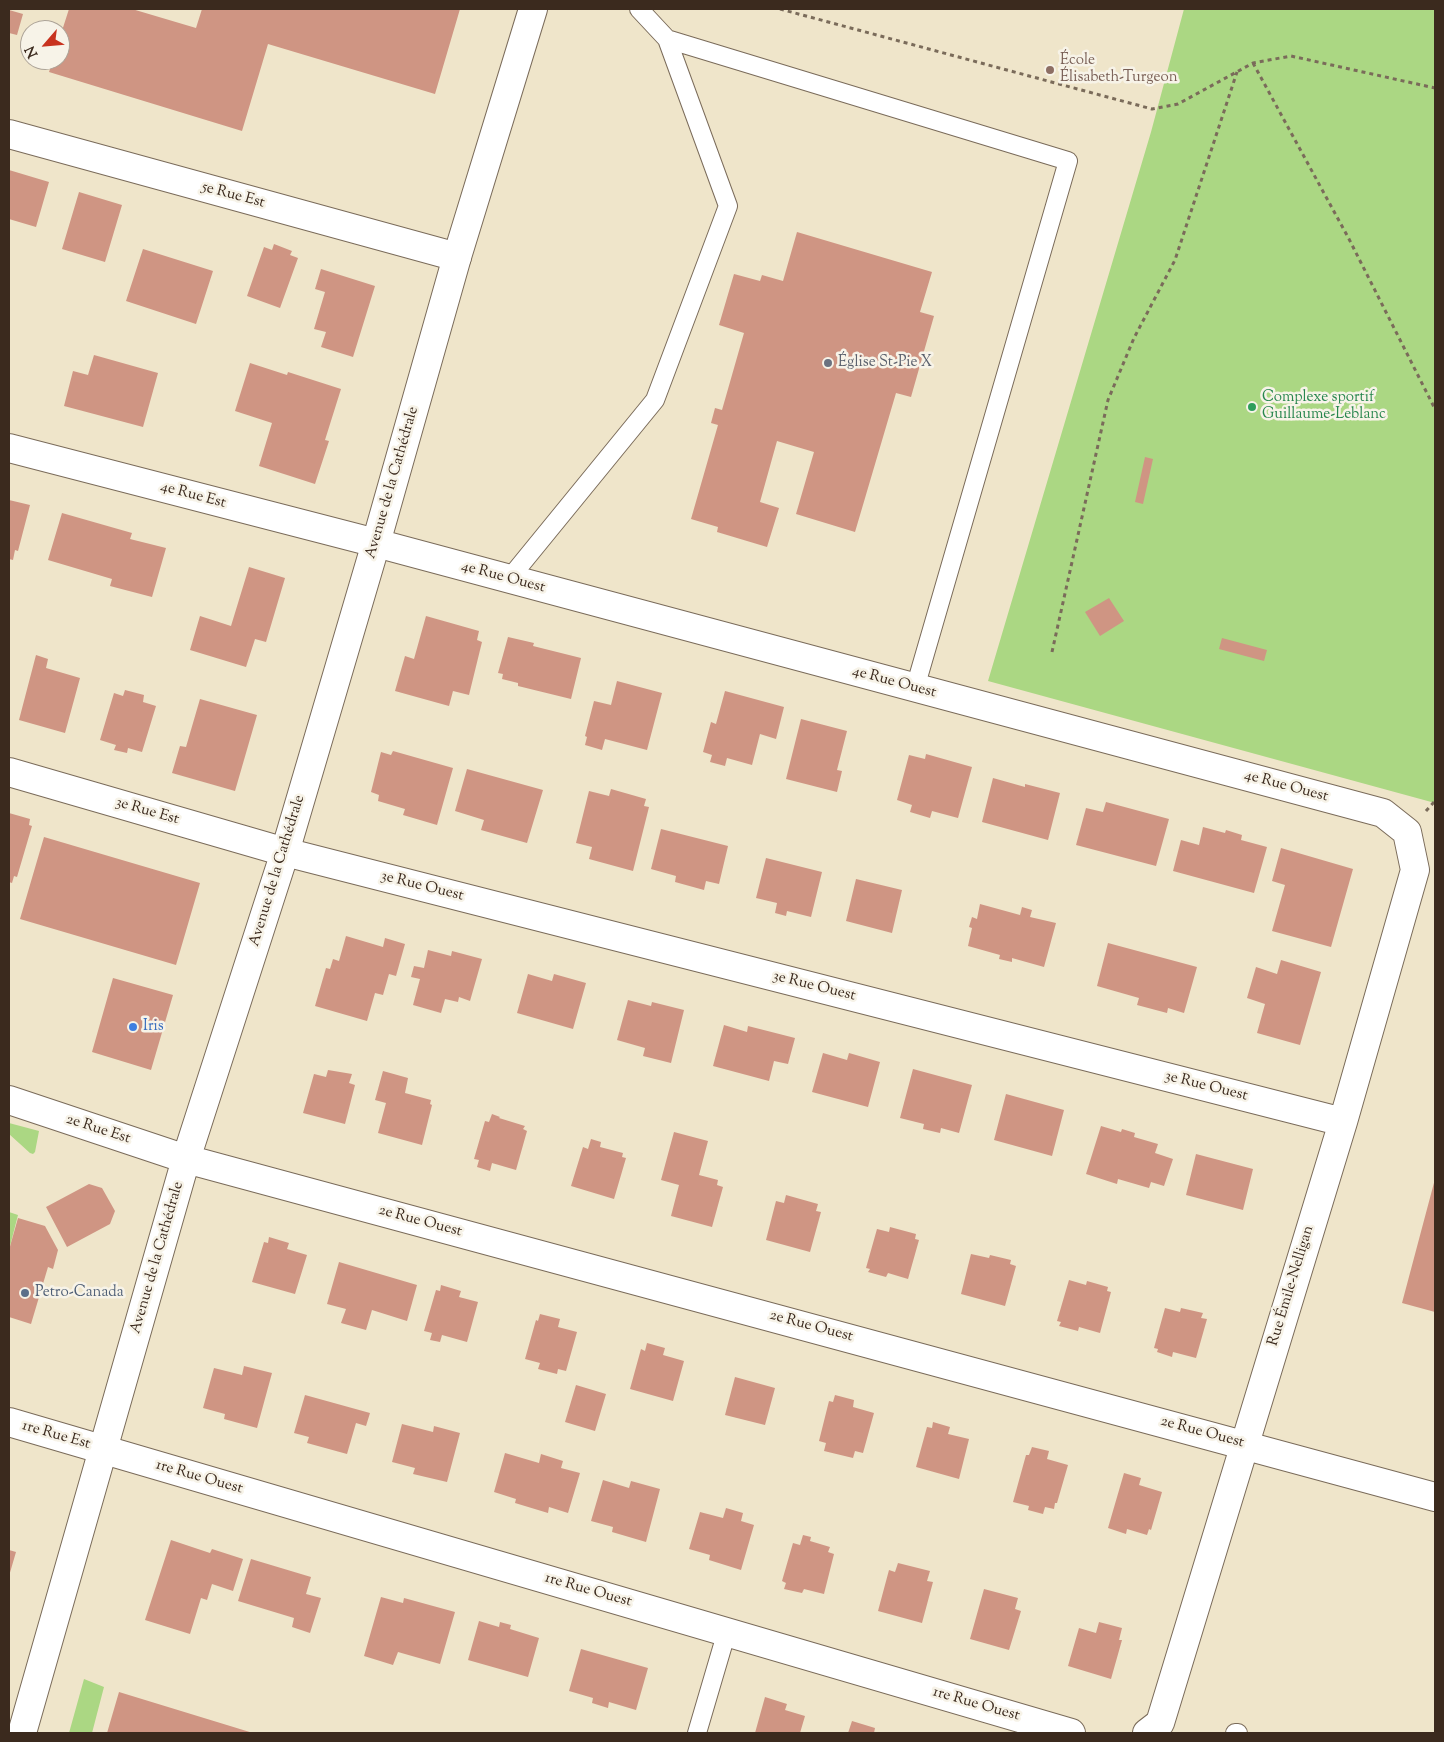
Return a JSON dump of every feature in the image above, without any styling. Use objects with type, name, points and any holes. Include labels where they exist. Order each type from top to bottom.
[{"type":"street","name":"Avenue de la Cathédrale","points":[[22,1733],[186,1159],[285,852],[376,544],[457,257],[533,9]]},
{"type":"street","name":"5e Rue Est","points":[[9,134],[457,257]]},
{"type":"street","name":"4e Rue Est","points":[[9,448],[376,544]]},
{"type":"street","name":"4e Rue Ouest","points":[[376,544],[1383,813],[1407,832]]},
{"type":"street","name":"3e Rue Est","points":[[9,772],[285,852]]},
{"type":"street","name":"Rue Émile-Nelligan","points":[[1147,1733],[1160,1723],[1343,1122],[1415,870],[1407,832]]},
{"type":"street","name":"3e Rue Ouest","points":[[285,852],[1343,1122]]},
{"type":"street","name":"2e Rue Est","points":[[9,1100],[186,1159]]},
{"type":"street","name":"2e Rue Ouest","points":[[186,1159],[1435,1497]]},
{"type":"street","name":"1re Rue Est","points":[[9,1422],[104,1450]]},
{"type":"street","name":"1re Rue Ouest","points":[[104,1450],[1071,1733]]},
{"type":"lane","points":[[509,579],[656,400],[728,206],[666,40],[639,9]]},
{"type":"lane","points":[[666,40],[1068,161],[915,688]]},
{"type":"lane","points":[[697,1733],[727,1632]]},
{"type":"path","points":[[780,9],[1152,109],[1178,104],[1253,63],[1291,56],[1435,88]]},
{"type":"path","points":[[1253,63],[1349,240],[1435,409]]},
{"type":"path","points":[[1052,652],[1108,400],[1134,338],[1175,260],[1238,71]]},
{"type":"green space","name":"Complexe sportif Guillaume-Leblanc","points":[[1184,9],[1435,9],[1435,803],[988,681],[1151,132]]},
{"type":"green space","points":[[9,1123],[39,1131],[33,1154],[9,1134]]},
{"type":"green space","points":[[9,1212],[18,1215],[9,1250]]},
{"type":"green space","points":[[84,1679],[104,1687],[92,1733],[69,1733]]},
{"type":"building","points":[[69,9],[132,9],[196,28],[202,9],[460,9],[435,94],[268,44],[242,131],[49,72],[50,70],[70,70],[70,20],[65,20]]},
{"type":"building","points":[[9,10],[23,14],[17,35],[9,33]]},
{"type":"building","points":[[9,170],[49,182],[36,227],[9,219]]},
{"type":"building","points":[[79,192],[122,205],[105,262],[62,249]]},
{"type":"building","name":"Église St-Pie X","points":[[797,232],[932,272],[920,312],[934,316],[911,397],[896,393],[855,532],[796,514],[814,452],[777,441],[760,502],[779,508],[767,547],[717,532],[718,527],[691,519],[718,425],[711,423],[715,408],[722,410],[744,333],[719,325],[734,274],[760,281],[762,275],[783,281]]},
{"type":"building","points":[[274,244],[292,251],[290,255],[298,258],[280,308],[247,296],[264,247],[272,250]]},
{"type":"building","points":[[143,249],[213,271],[196,324],[126,301]]},
{"type":"building","points":[[321,269],[375,286],[353,357],[321,347],[326,332],[314,329],[325,292],[315,289]]},
{"type":"building","points":[[94,355],[158,373],[143,427],[64,406],[73,371],[88,375]]},
{"type":"building","points":[[250,363],[287,375],[288,372],[341,389],[325,440],[329,441],[315,484],[259,466],[272,423],[235,411]]},
{"type":"building","points":[[1145,457],[1153,459],[1143,504],[1135,502]]},
{"type":"building","points":[[9,500],[30,505],[18,551],[15,550],[13,560],[9,559]]},
{"type":"building","points":[[62,513],[132,533],[130,539],[166,548],[152,597],[110,586],[112,579],[48,560]]},
{"type":"building","points":[[249,567],[285,578],[266,642],[255,639],[246,667],[190,650],[200,616],[231,626]]},
{"type":"building","points":[[1109,598],[1124,621],[1100,636],[1085,612]]},
{"type":"building","points":[[426,616],[479,631],[477,640],[482,642],[469,695],[453,691],[449,706],[395,691],[405,656],[414,659]]},
{"type":"building","points":[[508,637],[534,643],[533,646],[581,658],[571,699],[518,686],[518,683],[502,679],[503,674],[498,673]]},
{"type":"building","points":[[1222,638],[1267,650],[1264,661],[1219,649]]},
{"type":"building","points":[[36,655],[48,659],[46,668],[80,678],[65,733],[19,720]]},
{"type":"building","points":[[617,681],[662,693],[647,750],[605,739],[602,750],[585,745],[587,737],[585,736],[594,701],[611,705]]},
{"type":"building","points":[[125,690],[144,695],[143,702],[156,706],[142,752],[128,748],[127,753],[114,750],[116,745],[100,740],[114,693],[123,696]]},
{"type":"building","points":[[725,691],[784,707],[776,739],[760,734],[752,765],[727,758],[725,766],[710,762],[712,755],[703,752],[711,722],[716,724]]},
{"type":"building","points":[[200,699],[257,715],[235,791],[172,773],[180,746],[186,747]]},
{"type":"building","points":[[801,719],[847,731],[837,770],[842,771],[837,792],[786,779]]},
{"type":"building","points":[[393,751],[453,768],[437,825],[403,815],[405,809],[378,801],[379,795],[371,792],[381,752],[391,755]]},
{"type":"building","points":[[926,754],[972,767],[958,818],[932,811],[930,818],[910,812],[912,805],[897,800],[909,755],[925,759]]},
{"type":"building","points":[[467,769],[543,790],[527,843],[481,830],[484,820],[455,811]]},
{"type":"building","points":[[993,778],[1025,787],[1025,784],[1060,793],[1048,840],[982,822]]},
{"type":"building","points":[[611,789],[646,799],[644,806],[649,807],[633,871],[589,859],[592,847],[576,843],[589,791],[609,796]]},
{"type":"building","points":[[1106,802],[1169,819],[1156,866],[1076,845],[1086,808],[1103,812]]},
{"type":"building","points":[[9,813],[30,819],[29,825],[32,826],[17,877],[14,876],[12,883],[9,882]]},
{"type":"building","points":[[1203,827],[1225,833],[1226,830],[1242,835],[1241,840],[1267,847],[1254,893],[1173,871],[1181,840],[1199,845]]},
{"type":"building","points":[[661,829],[728,846],[719,884],[706,881],[704,890],[675,882],[676,876],[651,869]]},
{"type":"building","points":[[44,837],[200,883],[176,965],[20,919]]},
{"type":"building","points":[[1281,848],[1353,869],[1331,947],[1272,931],[1285,885],[1272,881]]},
{"type":"building","points":[[766,858],[822,872],[811,917],[787,911],[786,916],[775,913],[777,903],[756,898]]},
{"type":"building","points":[[856,879],[902,890],[892,933],[846,921]]},
{"type":"building","points":[[980,904],[1020,915],[1022,907],[1032,910],[1030,917],[1056,923],[1044,967],[1012,958],[1012,962],[999,959],[1000,955],[968,946],[972,928],[969,927],[972,917],[977,919]]},
{"type":"building","points":[[346,936],[383,947],[385,938],[405,944],[396,976],[389,974],[383,995],[375,993],[367,1021],[315,1006],[326,968],[330,969],[333,959],[339,961]]},
{"type":"building","points":[[1108,943],[1197,967],[1184,1013],[1168,1008],[1167,1013],[1137,1005],[1139,998],[1097,986]]},
{"type":"building","points":[[428,950],[451,956],[452,951],[482,959],[470,1001],[459,997],[458,1002],[445,999],[441,1013],[413,1005],[420,979],[411,977],[414,966],[424,968]]},
{"type":"building","points":[[1281,960],[1321,972],[1300,1045],[1257,1033],[1265,1004],[1247,998],[1256,967],[1277,974]]},
{"type":"building","points":[[528,974],[552,981],[554,974],[586,983],[573,1029],[517,1013]]},
{"type":"building","points":[[113,978],[173,995],[151,1070],[92,1052]]},
{"type":"building","points":[[628,1000],[651,1006],[652,1002],[684,1010],[671,1063],[643,1056],[645,1048],[617,1040]]},
{"type":"building","points":[[724,1025],[747,1032],[748,1026],[795,1038],[788,1064],[774,1061],[769,1081],[713,1066]]},
{"type":"building","points":[[823,1053],[847,1060],[849,1053],[880,1062],[868,1107],[812,1092]]},
{"type":"building","points":[[913,1069],[972,1085],[959,1133],[941,1128],[940,1133],[923,1129],[924,1124],[900,1118]]},
{"type":"building","points":[[328,1070],[352,1074],[349,1083],[355,1085],[345,1124],[303,1113],[314,1074],[326,1077]]},
{"type":"building","points":[[383,1071],[408,1078],[405,1093],[431,1100],[430,1104],[432,1105],[422,1145],[378,1133],[386,1103],[375,1100]]},
{"type":"building","points":[[1006,1094],[1064,1110],[1052,1156],[994,1140]]},
{"type":"building","points":[[492,1114],[525,1126],[523,1129],[527,1131],[516,1170],[492,1163],[490,1171],[477,1167],[479,1160],[474,1159],[485,1121],[489,1122]]},
{"type":"building","points":[[1101,1126],[1121,1132],[1122,1129],[1135,1133],[1134,1137],[1158,1144],[1155,1153],[1173,1159],[1164,1186],[1151,1182],[1149,1188],[1118,1179],[1117,1184],[1086,1174]]},
{"type":"building","points":[[674,1132],[708,1141],[699,1175],[718,1180],[717,1185],[723,1187],[712,1227],[671,1216],[679,1185],[661,1180]]},
{"type":"building","points":[[591,1139],[601,1142],[600,1147],[623,1153],[622,1157],[626,1158],[614,1199],[571,1186],[583,1147],[588,1149]]},
{"type":"building","points":[[1196,1154],[1253,1169],[1243,1210],[1186,1195]]},
{"type":"building","points":[[1435,1179],[1435,1312],[1402,1303]]},
{"type":"building","points":[[89,1184],[102,1188],[115,1211],[110,1224],[67,1247],[46,1207]]},
{"type":"building","points":[[786,1195],[818,1204],[816,1211],[821,1212],[810,1252],[766,1240],[776,1201],[784,1203]]},
{"type":"building","name":"Petro-Canada","points":[[18,1218],[45,1226],[58,1250],[53,1269],[48,1267],[31,1324],[9,1317],[9,1250]]},
{"type":"building","points":[[890,1227],[916,1234],[915,1239],[919,1240],[908,1279],[888,1273],[886,1277],[868,1272],[870,1269],[866,1268],[877,1229],[889,1232]]},
{"type":"building","points":[[269,1237],[289,1243],[287,1249],[307,1255],[295,1294],[252,1282],[264,1242],[268,1243]]},
{"type":"building","points":[[971,1254],[989,1258],[990,1255],[1011,1260],[1010,1264],[1016,1266],[1005,1306],[961,1294]]},
{"type":"building","points":[[339,1262],[417,1285],[407,1321],[372,1310],[366,1330],[341,1323],[346,1309],[327,1304]]},
{"type":"building","points":[[1069,1280],[1086,1285],[1087,1281],[1108,1287],[1107,1291],[1111,1292],[1100,1333],[1079,1327],[1078,1331],[1059,1326],[1061,1322],[1057,1321]]},
{"type":"building","points":[[441,1285],[461,1291],[459,1297],[478,1302],[467,1342],[442,1335],[440,1342],[430,1340],[432,1333],[424,1331],[436,1290],[440,1291]]},
{"type":"building","points":[[1165,1308],[1180,1312],[1181,1308],[1203,1313],[1201,1318],[1207,1319],[1196,1358],[1173,1352],[1172,1357],[1157,1352],[1158,1349],[1154,1348]]},
{"type":"building","points":[[540,1314],[560,1319],[558,1327],[577,1332],[566,1371],[558,1369],[557,1374],[538,1369],[540,1363],[525,1359],[536,1320],[538,1321]]},
{"type":"building","points":[[647,1343],[665,1348],[663,1355],[684,1361],[673,1401],[630,1389],[641,1349],[645,1351]]},
{"type":"building","points":[[244,1366],[272,1373],[257,1428],[224,1419],[225,1414],[203,1408],[214,1368],[242,1375]]},
{"type":"building","points":[[735,1377],[775,1388],[765,1425],[725,1415]]},
{"type":"building","points":[[576,1385],[606,1394],[595,1431],[565,1422]]},
{"type":"building","points":[[305,1395],[370,1413],[366,1426],[356,1423],[347,1454],[307,1443],[309,1437],[294,1433]]},
{"type":"building","points":[[835,1395],[854,1400],[853,1407],[874,1413],[863,1453],[855,1451],[853,1458],[824,1451],[826,1443],[819,1441],[829,1401],[833,1402]]},
{"type":"building","points":[[933,1422],[950,1427],[948,1434],[969,1439],[959,1479],[916,1467],[927,1427],[932,1428]]},
{"type":"building","points":[[402,1424],[433,1432],[434,1426],[460,1433],[447,1482],[413,1474],[415,1468],[392,1462]]},
{"type":"building","points":[[1032,1447],[1049,1451],[1047,1459],[1068,1465],[1054,1509],[1045,1507],[1043,1514],[1028,1510],[1029,1506],[1013,1502],[1026,1455],[1029,1455]]},
{"type":"building","points":[[505,1453],[539,1463],[541,1454],[563,1461],[561,1468],[580,1473],[568,1513],[549,1507],[548,1513],[515,1503],[516,1499],[494,1492]]},
{"type":"building","points":[[1124,1473],[1141,1478],[1139,1485],[1162,1492],[1151,1530],[1149,1529],[1147,1535],[1127,1529],[1126,1534],[1108,1528]]},
{"type":"building","points":[[603,1480],[629,1488],[631,1481],[660,1489],[646,1542],[612,1532],[613,1527],[591,1521]]},
{"type":"building","points":[[726,1508],[743,1513],[741,1521],[754,1525],[741,1570],[709,1560],[710,1555],[689,1549],[700,1512],[723,1518]]},
{"type":"building","points":[[803,1535],[811,1537],[810,1541],[830,1547],[828,1552],[834,1554],[824,1594],[804,1589],[802,1593],[784,1589],[786,1583],[782,1581],[793,1543],[800,1545]]},
{"type":"building","points":[[171,1540],[210,1553],[212,1549],[243,1559],[233,1591],[212,1584],[207,1600],[201,1598],[190,1634],[145,1620]]},
{"type":"building","points":[[9,1550],[16,1552],[9,1576]]},
{"type":"building","points":[[251,1559],[311,1577],[306,1594],[321,1598],[310,1633],[292,1627],[294,1618],[238,1601]]},
{"type":"building","points":[[898,1563],[930,1571],[927,1581],[933,1582],[922,1623],[878,1611],[889,1570],[895,1572]]},
{"type":"building","points":[[984,1589],[1018,1598],[1015,1609],[1021,1611],[1009,1650],[970,1639]]},
{"type":"building","points":[[381,1597],[403,1603],[404,1598],[455,1612],[440,1664],[398,1652],[393,1665],[364,1656]]},
{"type":"building","points":[[479,1621],[499,1627],[500,1622],[511,1625],[510,1629],[539,1638],[528,1677],[468,1660]]},
{"type":"building","points":[[1099,1622],[1122,1628],[1119,1640],[1122,1640],[1111,1679],[1068,1666],[1079,1628],[1096,1633]]},
{"type":"building","points":[[581,1649],[648,1668],[636,1710],[609,1702],[608,1708],[592,1703],[593,1698],[569,1691]]},
{"type":"building","points":[[119,1692],[253,1733],[107,1733]]},
{"type":"building","points":[[765,1697],[787,1704],[785,1710],[805,1716],[800,1733],[755,1733]]},
{"type":"building","points":[[852,1721],[875,1728],[874,1733],[848,1733]]},
{"type":"place","name":"École Élisabeth-Turgeon","points":[[1050,70]]},
{"type":"place","name":"Église St-Pie X","points":[[828,363]]},
{"type":"place","name":"Complexe sportif Guillaume-Leblanc","points":[[1252,407]]},
{"type":"place","name":"Iris","points":[[133,1027]]},
{"type":"place","name":"Petro-Canada","points":[[25,1293]]}]
